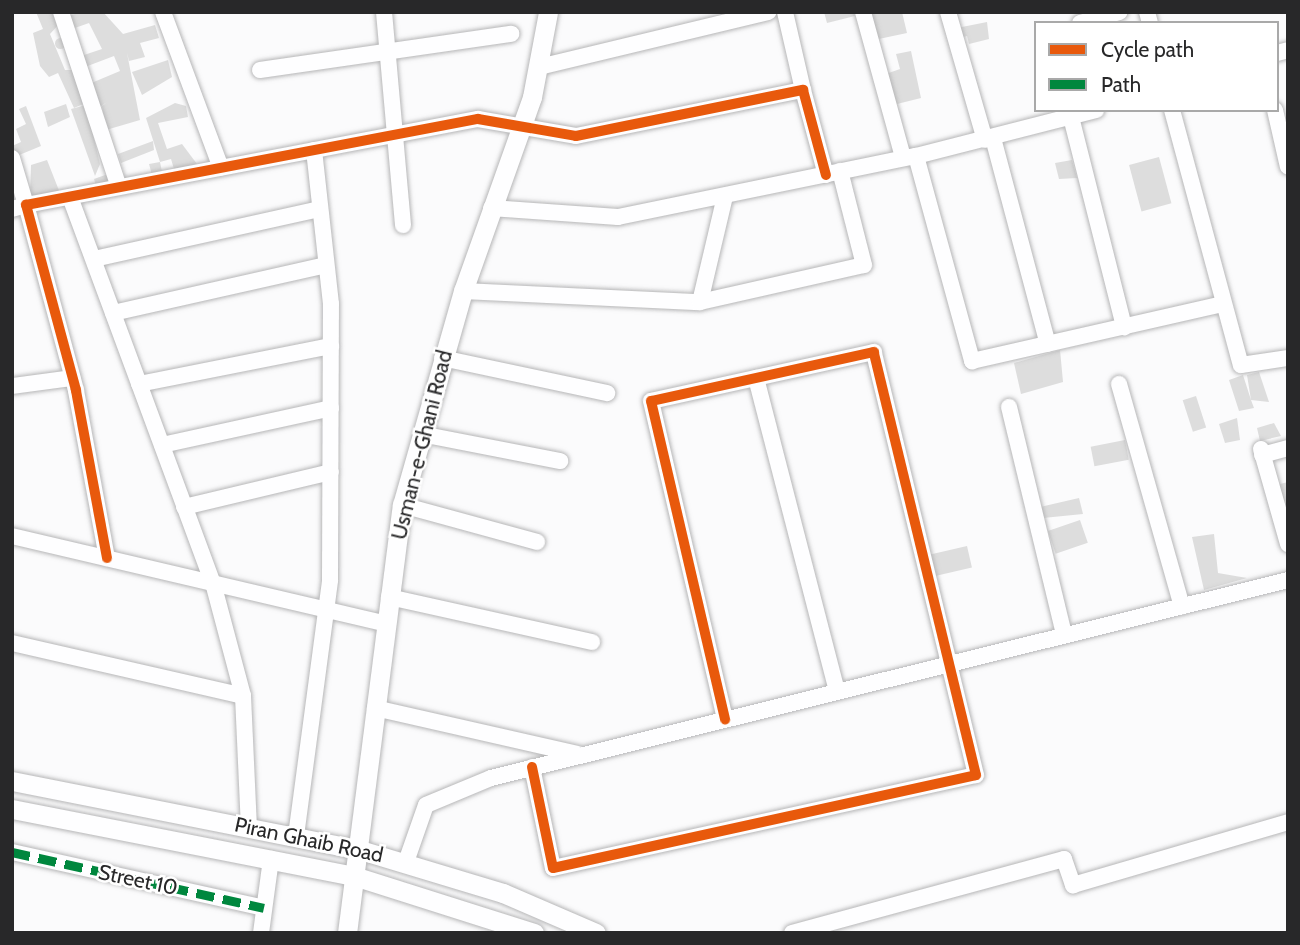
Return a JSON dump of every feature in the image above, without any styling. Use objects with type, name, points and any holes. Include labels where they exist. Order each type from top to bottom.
[{"type":"main road","name":"Usman-e-Ghani Road","points":[[347,933],[402,505],[442,358],[539,67],[548,12]]},
{"type":"main road","name":"Piran Ghaib Road","points":[[12,781],[357,849],[503,892],[596,933]]},
{"type":"main road","name":"Piran Ghaib Road","points":[[12,808],[354,876],[482,912],[534,933]]},
{"type":"street","points":[[61,12],[120,187]]},
{"type":"street","points":[[163,12],[221,168]]},
{"type":"street","points":[[384,12],[403,225]]},
{"type":"street","points":[[539,67],[768,12]]},
{"type":"street","points":[[463,291],[700,302],[864,265],[803,90],[785,12]]},
{"type":"street","points":[[863,12],[972,361],[1222,304]]},
{"type":"street","points":[[948,12],[989,139],[1048,344]]},
{"type":"street","points":[[1087,21],[1120,12]]},
{"type":"street","points":[[260,70],[511,34]]},
{"type":"street","points":[[19,207],[478,119],[576,136],[803,90]]},
{"type":"street","points":[[491,208],[618,217],[909,157],[1088,112]]},
{"type":"street","points":[[1173,112],[1222,304],[1241,365],[1288,358]]},
{"type":"street","points":[[1275,112],[1288,167]]},
{"type":"street","points":[[1071,117],[1125,327]]},
{"type":"street","points":[[296,836],[325,610],[331,472],[331,346],[314,150]]},
{"type":"street","points":[[12,158],[19,207],[72,378],[107,558]]},
{"type":"street","points":[[700,302],[725,196]]},
{"type":"street","points":[[70,197],[212,583],[243,696],[249,826]]},
{"type":"street","points":[[94,259],[320,209]]},
{"type":"street","points":[[113,313],[326,265]]},
{"type":"street","points":[[139,384],[331,346]]},
{"type":"street","points":[[532,767],[553,868],[976,775],[874,352],[651,401],[725,720]]},
{"type":"street","points":[[442,358],[607,393]]},
{"type":"street","points":[[14,380],[72,378]]},
{"type":"street","points":[[756,378],[837,691]]},
{"type":"street","points":[[1119,384],[1182,606]]},
{"type":"street","points":[[1009,407],[1064,634]]},
{"type":"street","points":[[162,445],[331,408]]},
{"type":"street","points":[[421,435],[560,461]]},
{"type":"street","points":[[1288,448],[1261,452],[1288,544]]},
{"type":"street","points":[[184,507],[331,472]]},
{"type":"street","points":[[402,505],[537,542]]},
{"type":"street","points":[[12,536],[386,624]]},
{"type":"street","points":[[406,862],[426,805],[532,767],[1288,580]]},
{"type":"street","points":[[389,597],[592,642]]},
{"type":"street","points":[[12,643],[243,696]]},
{"type":"street","points":[[375,708],[582,755]]},
{"type":"street","points":[[792,933],[1064,859],[1073,885],[1288,822]]},
{"type":"street","name":"Street 10","points":[[12,852],[264,908]]},
{"type":"street","points":[[261,933],[271,859]]},
{"type":"street","points":[[479,933],[482,912]]},
{"type":"building","points":[[36,12],[56,12],[60,23],[50,34],[65,70],[77,70],[88,102],[74,108],[58,73],[49,77],[40,66],[33,33],[43,29]]},
{"type":"building","points":[[81,12],[103,12],[123,34],[155,25],[159,38],[140,43],[145,57],[129,61],[127,53],[140,120],[106,130],[102,106],[107,102],[97,109],[89,84],[120,71],[114,56],[85,67],[81,56],[102,49],[89,23],[72,29],[68,16]]},
{"type":"building","points":[[824,12],[854,12],[855,16],[827,23]]},
{"type":"building","points":[[867,12],[902,12],[907,33],[874,40]]},
{"type":"building","points":[[987,22],[989,39],[969,44],[967,36],[960,38],[957,28]]},
{"type":"building","points":[[60,37],[66,43],[60,49],[54,43]]},
{"type":"building","points":[[911,51],[921,98],[893,105],[883,75],[900,69],[896,54]]},
{"type":"building","points":[[168,60],[172,77],[142,95],[132,72]]},
{"type":"building","points":[[175,103],[186,106],[188,117],[158,123],[167,149],[182,144],[197,164],[174,169],[171,159],[160,162],[146,118]]},
{"type":"building","points":[[66,104],[70,117],[48,127],[44,112]]},
{"type":"building","points":[[86,105],[100,164],[95,176],[71,109]]},
{"type":"building","points":[[26,106],[41,146],[12,158],[12,146],[21,142],[16,129],[26,124],[19,109]]},
{"type":"building","points":[[153,141],[154,150],[121,163],[118,154]]},
{"type":"building","points":[[1159,157],[1171,203],[1141,211],[1129,165]]},
{"type":"building","points":[[47,160],[60,193],[30,199],[31,165]]},
{"type":"building","points":[[1072,160],[1077,178],[1059,179],[1055,163]]},
{"type":"building","points":[[160,162],[162,172],[152,175],[149,164]]},
{"type":"building","points":[[108,174],[110,184],[96,186],[94,179]]},
{"type":"building","points":[[1060,350],[1063,382],[1021,394],[1014,363]]},
{"type":"building","points":[[1259,372],[1269,402],[1251,400],[1247,375]]},
{"type":"building","points":[[1243,375],[1254,408],[1239,411],[1229,380]]},
{"type":"building","points":[[1196,396],[1206,427],[1193,432],[1183,400]]},
{"type":"building","points":[[1237,418],[1240,440],[1225,443],[1219,424]]},
{"type":"building","points":[[1274,423],[1281,436],[1260,441],[1257,428]]},
{"type":"building","points":[[1125,440],[1129,460],[1094,466],[1091,447]]},
{"type":"building","points":[[1288,482],[1288,515],[1276,485]]},
{"type":"building","points":[[1079,498],[1083,514],[1043,518],[1040,507]]},
{"type":"building","points":[[1080,520],[1088,543],[1056,554],[1048,531]]},
{"type":"building","points":[[1214,534],[1218,573],[1247,578],[1204,590],[1192,537]]},
{"type":"building","points":[[967,546],[972,567],[932,577],[927,555]]},
{"type":"marked path","points":[[12,852],[264,908]]},
{"type":"cycle path","points":[[107,558],[76,390],[26,205],[478,119],[576,136],[803,90],[826,175]]},
{"type":"cycle path","points":[[532,767],[553,868],[976,775],[874,352],[651,401],[725,720]]}]
